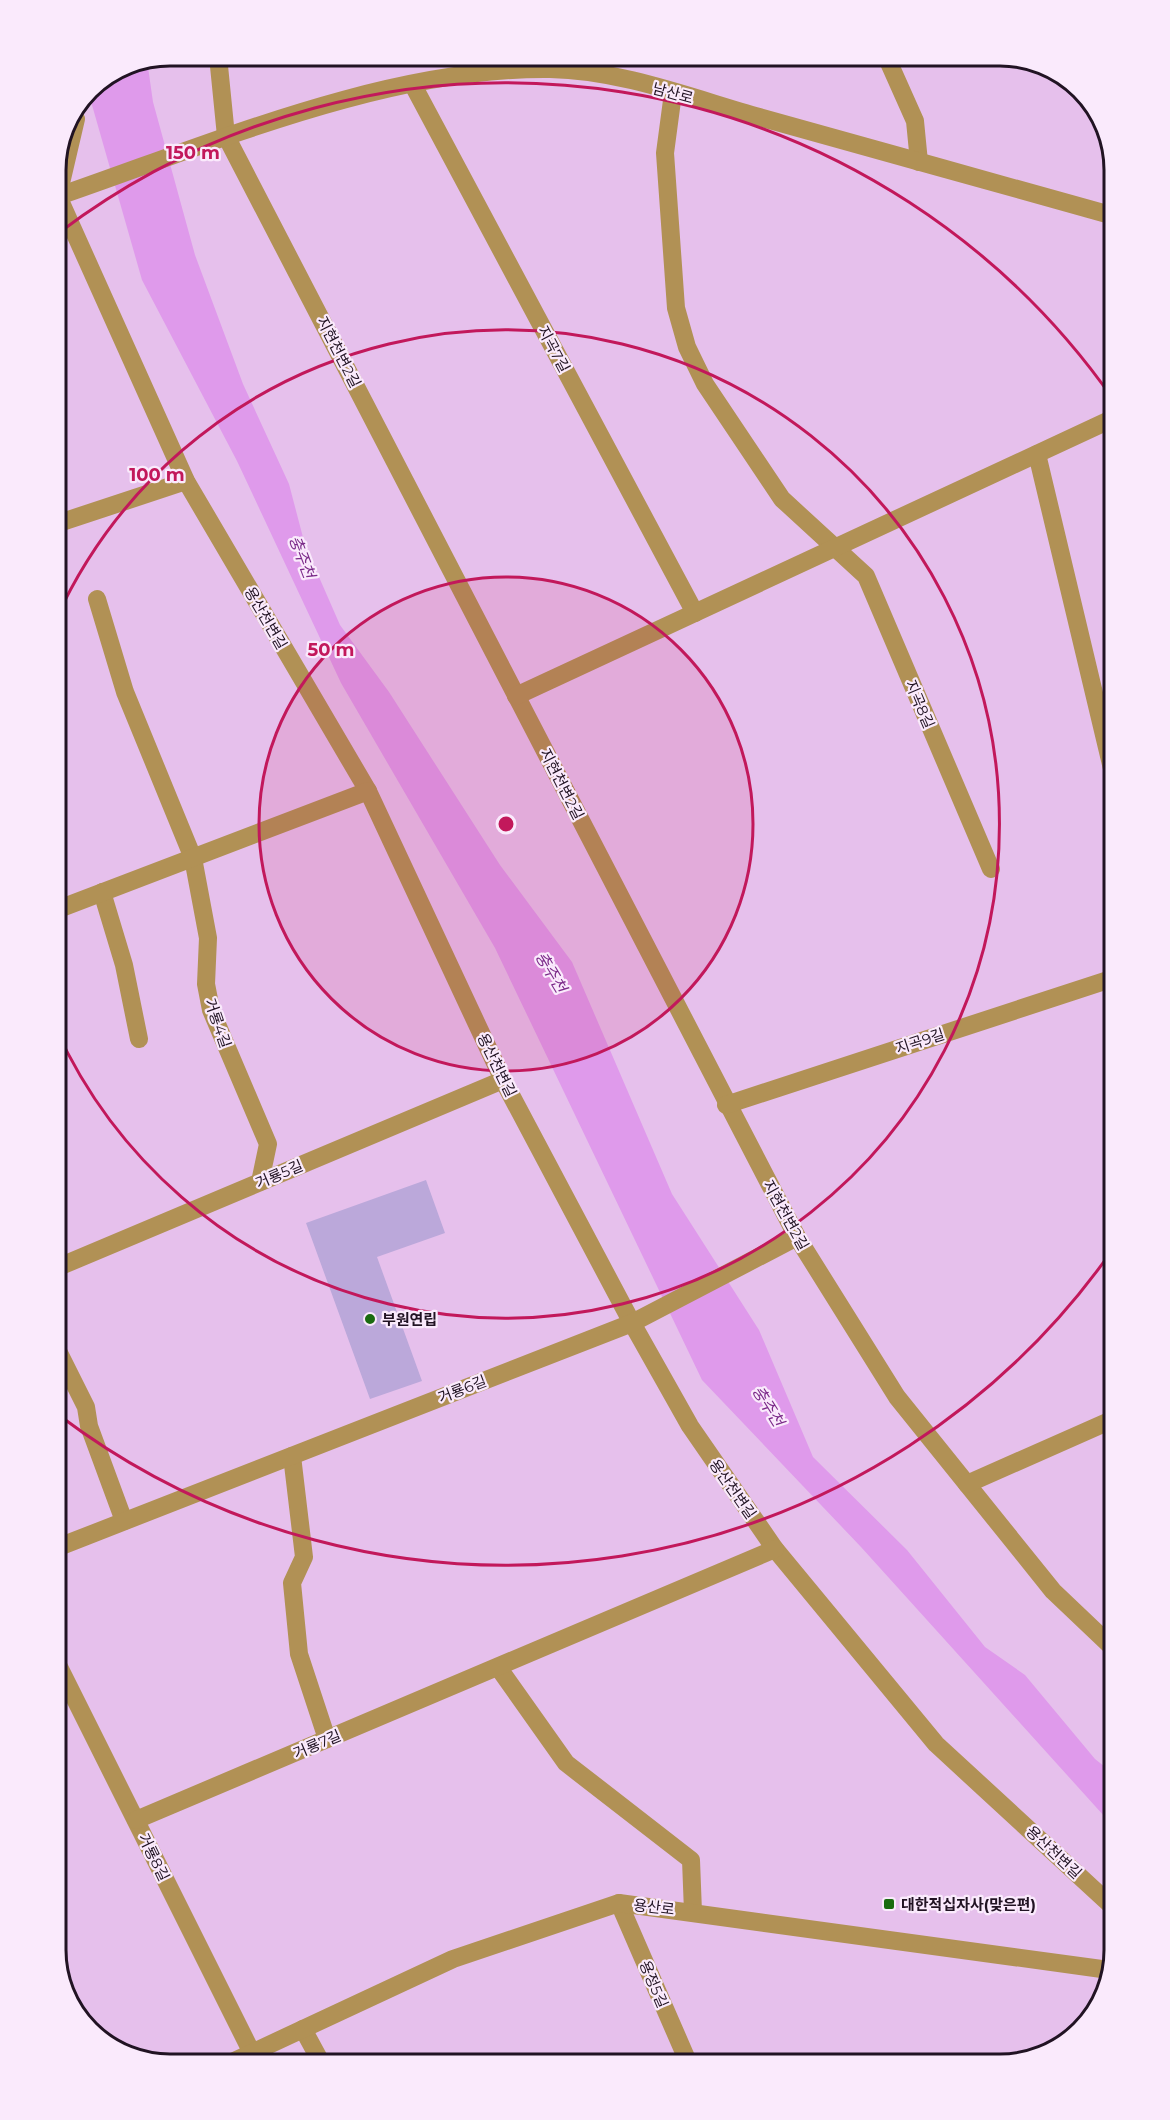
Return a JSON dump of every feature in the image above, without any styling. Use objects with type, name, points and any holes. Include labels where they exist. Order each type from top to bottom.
[{"type":"street","name":"지현천변2길","points":[[219,66],[226,136],[726,1105],[797,1237],[897,1397],[1053,1591],[1104,1639]]},
{"type":"street","points":[[890,66],[915,121],[919,162]]},
{"type":"street","name":"남산로","points":[[66,193],[226,136],[319,107],[449,78],[550,69],[599,74],[673,93],[1104,213]]},
{"type":"street","name":"지곡7길","points":[[413,85],[695,613]]},
{"type":"street","name":"지곡8길","points":[[673,93],[665,153],[676,308],[687,347],[705,384],[782,500],[837,547],[866,576],[991,869]]},
{"type":"street","name":"용산천변길","points":[[66,216],[186,481],[368,791],[503,1080],[632,1323],[690,1426],[775,1549],[936,1744],[1104,1899]]},
{"type":"street","points":[[516,696],[1104,423]]},
{"type":"street","points":[[1037,454],[1104,735]]},
{"type":"street","points":[[66,521],[186,481]]},
{"type":"street","name":"거룡4길","points":[[97,599],[125,692],[193,858],[208,938],[206,984],[211,1010],[268,1144],[260,1182]]},
{"type":"street","points":[[66,906],[368,791]]},
{"type":"street","points":[[102,892],[124,965],[139,1039]]},
{"type":"street","name":"지곡9길","points":[[726,1105],[1104,981]]},
{"type":"street","name":"거룡5길","points":[[66,1264],[503,1080]]},
{"type":"street","name":"거룡6길","points":[[66,1544],[632,1323],[797,1237]]},
{"type":"street","points":[[66,1367],[86,1407],[89,1426],[124,1521]]},
{"type":"street","points":[[967,1484],[1104,1423]]},
{"type":"street","points":[[292,1456],[304,1557],[292,1583],[299,1654],[327,1739]]},
{"type":"street","name":"거룡7길","points":[[136,1820],[775,1549]]},
{"type":"street","points":[[498,1667],[566,1763],[691,1860],[693,1912]]},
{"type":"street","name":"거룡8길","points":[[66,1681],[252,2053]]},
{"type":"street","name":"용산로","points":[[252,2053],[453,1959],[619,1903],[1102,1969]]},
{"type":"street","name":"용정5길","points":[[619,1903],[685,2054]]},
{"type":"street","points":[[303,2029],[317,2054]]},
{"type":"water","name":"충주천","points":[[148,69],[153,102],[195,255],[243,384],[289,484],[305,545],[340,625],[389,692],[500,865],[572,962],[672,1194],[759,1330],[813,1457],[907,1550],[985,1647],[1025,1675],[1095,1759],[1104,1766],[1104,1816],[861,1547],[702,1380],[495,948],[341,683],[237,461],[142,280],[91,102],[112,83]]},
{"type":"building","name":"부원연립","points":[[426,1180],[445,1233],[377,1257],[422,1381],[370,1399],[306,1223]]},
{"type":"place","name":"부원연립","points":[[370,1319]]},
{"type":"place","name":"대한적십자사(맞은편)","points":[[889,1904]]}]
